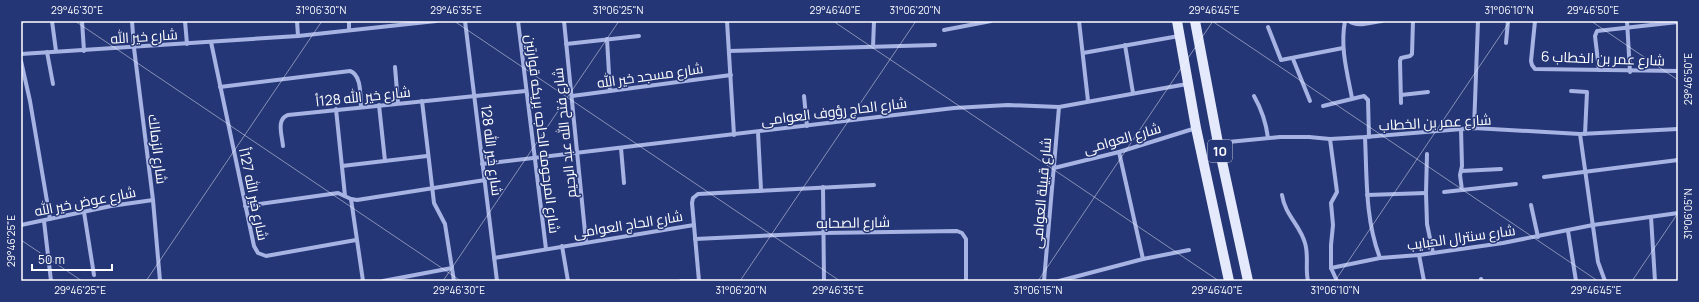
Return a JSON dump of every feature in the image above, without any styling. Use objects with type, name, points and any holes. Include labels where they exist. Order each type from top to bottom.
[{"type":"main road","name":"10","points":[[1177,21],[1187,84],[1229,281]]},
{"type":"main road","name":"10","points":[[1195,21],[1218,143],[1248,281]]},
{"type":"street","points":[[52,21],[56,51]]},
{"type":"street","points":[[82,21],[84,50]]},
{"type":"street","name":"شارع الزمالك","points":[[132,21],[153,200],[160,281]]},
{"type":"street","points":[[185,21],[187,44]]},
{"type":"street","points":[[297,21],[298,36]]},
{"type":"street","points":[[349,21],[349,30]]},
{"type":"street","name":"شارع خير الله","points":[[21,54],[134,48],[298,36],[436,21]]},
{"type":"street","name":"شارع خير الله 128","points":[[465,21],[497,281]]},
{"type":"street","name":"شارع المرحومه الحاجه بريكه قوارتين","points":[[518,21],[546,249]]},
{"type":"street","name":"شارع فتح الله عبد الرحيم","points":[[564,21],[586,242]]},
{"type":"street","points":[[727,21],[734,134]]},
{"type":"street","points":[[873,46],[874,21]]},
{"type":"street","points":[[944,30],[991,21]]},
{"type":"street","points":[[1079,21],[1088,102]]},
{"type":"street","points":[[1345,21],[1342,34],[1343,48],[1352,98]]},
{"type":"street","points":[[1349,21],[1353,24],[1382,21]]},
{"type":"street","points":[[1401,103],[1400,61],[1401,58],[1412,54],[1413,21]]},
{"type":"street","points":[[1474,128],[1478,21]]},
{"type":"street","points":[[1506,44],[1508,21]]},
{"type":"street","name":"شارع عمر بن الخطاب 6","points":[[1535,21],[1531,61],[1535,69],[1630,72],[1678,71]]},
{"type":"street","points":[[1627,21],[1630,72]]},
{"type":"street","points":[[1599,70],[1595,33],[1598,31],[1678,22]]},
{"type":"street","points":[[1268,27],[1279,58],[1285,60],[1343,48]]},
{"type":"street","points":[[566,44],[639,36]]},
{"type":"street","points":[[1083,53],[1179,36]]},
{"type":"street","points":[[607,39],[610,91]]},
{"type":"street","name":"شارع خير الله 127أ","points":[[211,42],[255,250],[262,256],[266,256],[356,240]]},
{"type":"street","points":[[729,51],[935,45]]},
{"type":"street","points":[[1125,45],[1133,93]]},
{"type":"street","points":[[47,52],[53,84]]},
{"type":"street","points":[[1293,58],[1310,101]]},
{"type":"street","points":[[21,61],[30,101],[50,219]]},
{"type":"street","points":[[395,67],[398,104]]},
{"type":"street","points":[[220,87],[350,71],[355,73],[358,78],[361,107]]},
{"type":"street","name":"شارع مسجد خير الله","points":[[572,96],[731,75]]},
{"type":"street","name":"شارع الحاج رؤوف العوامى","points":[[482,164],[808,126],[900,113],[1008,105],[1060,107],[1187,84]]},
{"type":"street","name":"شارع خير الله 128أ","points":[[283,146],[280,124],[284,117],[288,115],[422,101],[474,98],[526,91]]},
{"type":"street","points":[[1571,91],[1587,92],[1585,134]]},
{"type":"street","points":[[1400,95],[1428,92]]},
{"type":"street","points":[[804,96],[808,126]]},
{"type":"street","points":[[1254,96],[1267,123],[1268,138]]},
{"type":"street","points":[[1323,106],[1364,96],[1368,100],[1367,195],[1369,220],[1380,258]]},
{"type":"street","points":[[422,101],[431,188],[434,203],[445,224],[454,281]]},
{"type":"street","points":[[379,105],[385,161]]},
{"type":"street","name":"شارع قبيلة العوامى","points":[[1044,281],[1060,107]]},
{"type":"street","points":[[336,109],[346,196]]},
{"type":"street","name":"شارع العوامى","points":[[1054,168],[1118,152],[1196,128]]},
{"type":"street","name":"شارع عمر بن الخطاب","points":[[1218,143],[1268,138],[1309,137],[1330,139],[1367,137],[1474,128],[1580,134],[1678,129]]},
{"type":"street","points":[[1461,129],[1462,190]]},
{"type":"street","points":[[758,132],[760,190]]},
{"type":"street","points":[[1580,134],[1584,172],[1594,225],[1598,262],[1605,281]]},
{"type":"street","points":[[1330,139],[1337,192],[1331,202],[1333,226],[1331,268],[1337,281]]},
{"type":"street","points":[[621,148],[624,183]]},
{"type":"street","points":[[1118,152],[1143,259]]},
{"type":"street","points":[[1427,154],[1427,224],[1433,253]]},
{"type":"street","points":[[342,166],[428,156]]},
{"type":"street","points":[[1544,176],[1678,160]]},
{"type":"street","points":[[1461,171],[1500,169]]},
{"type":"street","points":[[245,206],[338,193],[357,200],[484,180]]},
{"type":"street","points":[[1444,192],[1516,184]]},
{"type":"street","points":[[681,281],[699,281],[692,200],[700,193],[874,185]]},
{"type":"street","points":[[823,188],[824,281]]},
{"type":"street","points":[[1367,195],[1426,193]]},
{"type":"street","points":[[1282,195],[1283,204],[1287,213],[1300,231],[1305,243],[1308,255],[1308,281]]},
{"type":"street","points":[[351,199],[363,281]]},
{"type":"street","name":"شارع عوض خير الله","points":[[21,225],[153,200]]},
{"type":"street","points":[[1531,205],[1538,237]]},
{"type":"street","points":[[84,212],[94,275]]},
{"type":"street","name":"شارع سنترال الحبايب","points":[[1331,268],[1380,258],[1419,255],[1503,243],[1594,225],[1678,214]]},
{"type":"street","points":[[1651,217],[1655,281]]},
{"type":"street","points":[[44,221],[51,281]]},
{"type":"street","name":"شارع الحاج العوامى","points":[[494,258],[694,225]]},
{"type":"street","points":[[1568,231],[1574,281],[1579,281]]},
{"type":"street","name":"شارع الصحابه","points":[[695,239],[823,233],[960,232],[964,234],[966,239],[966,281]]},
{"type":"street","points":[[562,246],[568,281]]},
{"type":"street","points":[[1059,281],[1143,259],[1189,250]]},
{"type":"street","points":[[1419,255],[1424,281]]},
{"type":"street","points":[[383,281],[452,268]]}]
